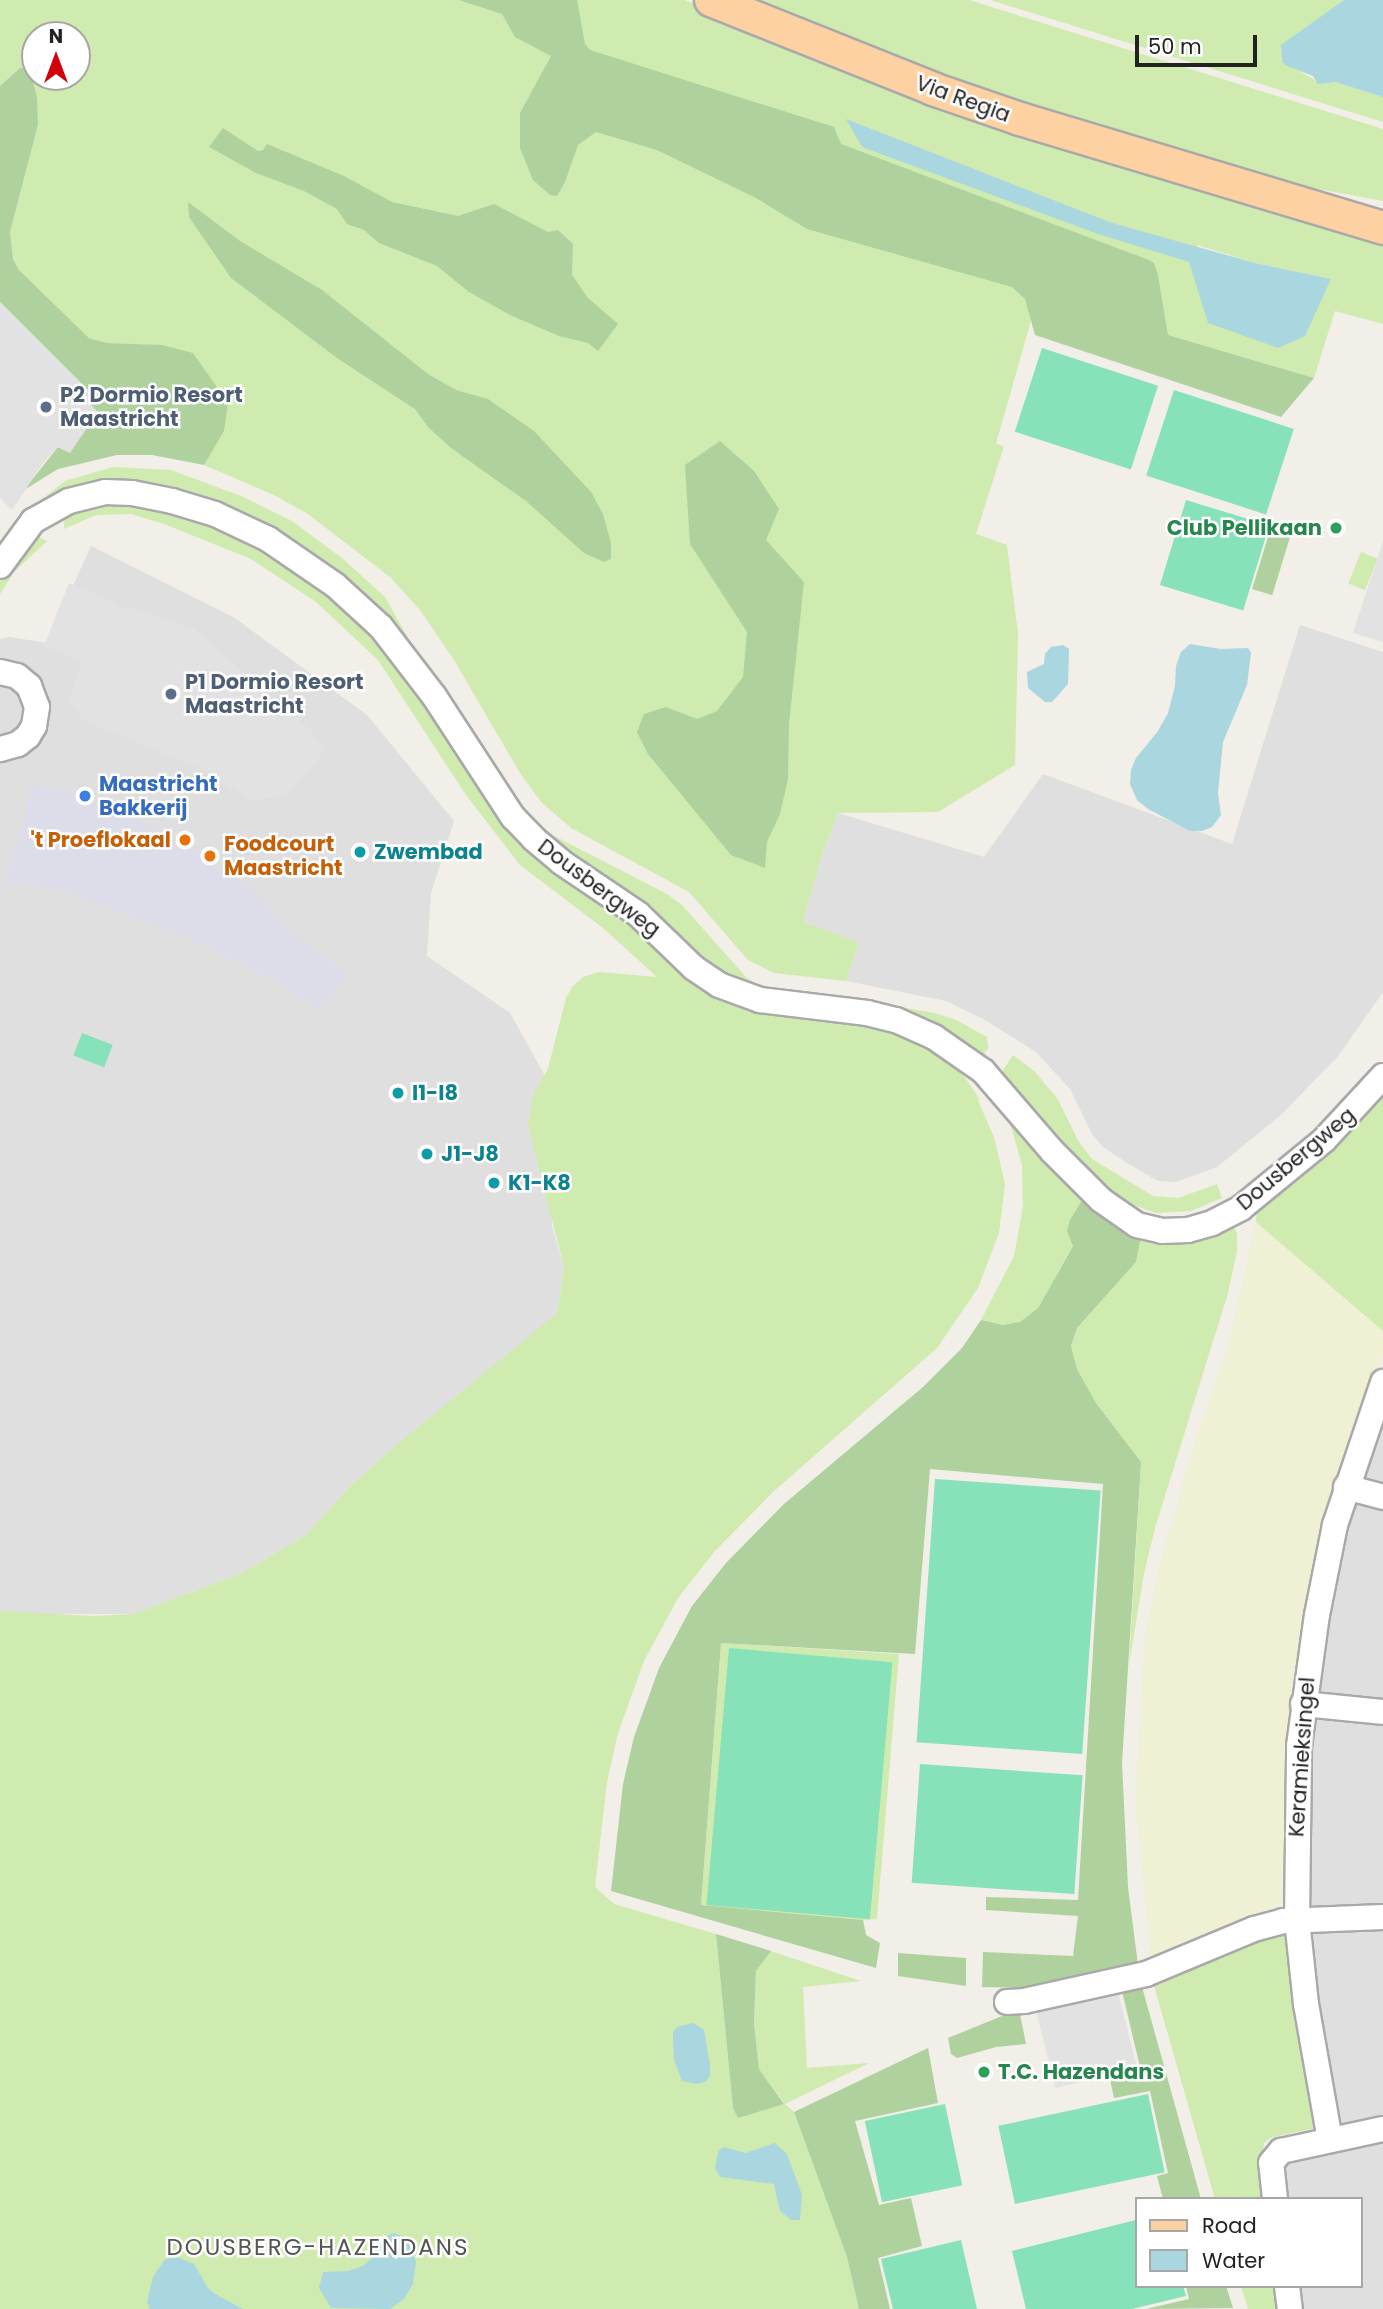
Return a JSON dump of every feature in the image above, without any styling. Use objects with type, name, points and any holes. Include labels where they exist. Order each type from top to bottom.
[{"type":"main road","name":"Via Regia","points":[[711,0],[983,106],[1084,140],[1222,178],[1383,228]]},
{"type":"main road","name":"Via Regia","points":[[1222,178],[1383,206]]},
{"type":"street","name":"Dousbergweg","points":[[0,566],[33,521],[69,501],[105,492],[132,493],[172,501],[215,514],[268,539],[335,585],[381,627],[427,686],[513,817],[534,839],[561,862],[638,914],[694,968],[719,985],[760,1000],[867,1013],[896,1020],[934,1037],[983,1071],[1062,1161],[1107,1205],[1137,1225],[1162,1231],[1188,1230],[1212,1223],[1241,1208],[1324,1140],[1383,1076]]},
{"type":"street","points":[[0,672],[17,676],[29,686],[37,707],[34,726],[28,737],[19,744],[0,749]]},
{"type":"street","name":"Keramieksingel","points":[[1330,2140],[1290,1920],[1303,1704],[1321,1589],[1346,1487],[1383,1382]]},
{"type":"street","points":[[1346,1487],[1383,1497]]},
{"type":"street","points":[[1303,1704],[1383,1712]]},
{"type":"street","points":[[1007,2001],[1024,2001],[1146,1974],[1254,1929],[1290,1920],[1383,1917]]},
{"type":"street","points":[[1275,2197],[1271,2163],[1281,2151],[1383,2129]]},
{"type":"street","points":[[1287,2288],[1290,2309]]},
{"type":"shaded area","name":"P2 Dormio Resort Maastricht","points":[[0,302],[93,395],[88,402],[98,412],[70,453],[58,447],[43,463],[12,510],[0,498]]},
{"type":"shaded area","points":[[1383,541],[1383,642],[1353,633]]},
{"type":"shaded area","points":[[91,546],[235,618],[367,715],[454,821],[431,893],[427,956],[510,1013],[550,1085],[552,1226],[564,1267],[557,1313],[477,1383],[394,1447],[349,1487],[306,1535],[240,1574],[133,1614],[20,1614],[0,1611],[0,639],[10,637],[47,643]]},
{"type":"shaded area","name":"P1 Dormio Resort Maastricht","points":[[69,583],[106,598],[119,608],[136,608],[195,630],[311,730],[325,750],[287,795],[254,801],[196,767],[84,721],[68,700],[83,662],[44,646]]},
{"type":"shaded area","points":[[1300,625],[1383,652],[1383,992],[1339,1055],[1282,1114],[1217,1167],[1176,1182],[1158,1181],[1127,1163],[1103,1147],[1092,1134],[1070,1089],[1036,1052],[985,1020],[946,1001],[846,981],[859,942],[803,922],[822,855],[838,813],[984,857],[1043,774],[1232,844]]},
{"type":"shaded area","points":[[32,785],[59,789],[160,830],[249,886],[293,933],[347,974],[319,1009],[279,983],[197,942],[72,894],[41,886],[7,884]]},
{"type":"shaded area","points":[[1383,1387],[1383,2309],[1304,2309],[1300,2288],[1362,2288],[1362,2197],[1286,2197],[1279,2157],[1337,2133],[1299,1919],[1299,1814],[1330,1585]]},
{"type":"shaded area","points":[[1118,1992],[1137,2068],[1055,2088],[1036,2012]]},
{"type":"green space","points":[[0,0],[685,0],[787,40],[1383,234],[1383,324],[1335,311],[1314,378],[1168,335],[1158,275],[1032,317],[996,444],[1004,446],[976,534],[1007,545],[1018,634],[1015,765],[938,812],[838,813],[822,855],[803,922],[859,942],[846,981],[774,973],[748,960],[689,892],[571,828],[541,802],[520,773],[454,660],[420,610],[391,578],[308,514],[274,495],[204,465],[224,431],[158,345],[107,343],[89,338],[19,270],[10,248],[10,232],[38,125],[27,91],[91,91],[91,21],[21,21],[21,71],[20,68],[0,86]],"holes":[[[1197,245],[1255,263],[1330,279],[1208,323]]]},
{"type":"green space","points":[[459,0],[577,0],[585,44],[590,50],[834,127],[841,144],[1149,260],[1154,263],[1158,275],[1168,335],[1314,378],[1281,417],[1035,335],[1025,299],[1012,287],[807,229],[756,198],[657,150],[596,132],[578,145],[565,182],[557,196],[550,195],[533,180],[520,148],[520,113],[551,56],[515,37],[502,14]]},
{"type":"green space","points":[[731,0],[969,0],[1383,129],[1383,201],[1291,184],[1097,135]]},
{"type":"green space","points":[[990,0],[1344,0],[1284,44],[1281,60],[1318,82],[1335,82],[1383,97],[1383,122]]},
{"type":"green space","points":[[21,68],[21,91],[35,91],[37,98],[38,125],[10,232],[13,258],[19,270],[89,338],[107,343],[162,345],[193,353],[228,403],[224,431],[204,465],[152,455],[117,455],[58,469],[24,490],[58,447],[70,453],[93,395],[0,302],[0,86]]},
{"type":"green space","points":[[223,128],[258,151],[263,150],[267,144],[344,176],[392,202],[458,216],[494,204],[548,232],[558,230],[573,244],[572,275],[588,298],[618,324],[598,351],[588,343],[559,336],[510,315],[469,292],[437,266],[379,243],[364,230],[347,224],[337,209],[304,191],[256,173],[209,147]]},
{"type":"green space","points":[[188,202],[240,241],[322,290],[428,374],[456,390],[488,399],[534,431],[591,492],[603,514],[611,543],[611,559],[604,562],[584,553],[526,501],[451,448],[428,427],[415,409],[337,358],[231,278],[189,217]]},
{"type":"green space","points":[[1042,348],[1158,386],[1131,469],[1015,432]]},
{"type":"green space","points":[[1174,390],[1294,429],[1266,515],[1146,476]]},
{"type":"green space","points":[[720,441],[754,471],[779,509],[766,540],[804,582],[789,724],[788,779],[780,814],[767,842],[765,868],[731,855],[648,754],[637,732],[644,714],[666,707],[697,719],[717,711],[743,677],[747,632],[690,544],[685,465]]},
{"type":"green space","points":[[113,467],[171,470],[241,496],[292,521],[342,558],[385,597],[417,654],[398,626],[350,582],[280,538],[77,492],[31,508],[65,481]]},
{"type":"green space","points":[[1186,500],[1269,525],[1243,611],[1160,585]]},
{"type":"green space","points":[[125,501],[185,514],[287,561],[317,582],[390,647],[470,770],[690,975],[869,1018],[951,1057],[981,1101],[977,1098],[994,1137],[1005,1184],[999,1233],[978,1288],[937,1348],[773,1492],[714,1552],[678,1598],[644,1661],[618,1733],[607,1782],[595,1887],[614,1904],[716,1934],[733,2108],[784,2103],[759,2069],[754,2023],[756,1971],[771,1951],[861,1981],[803,1987],[807,2068],[869,2063],[785,2104],[794,2112],[847,2257],[859,2309],[0,2309],[0,1611],[93,1616],[133,1614],[240,1574],[306,1535],[349,1487],[394,1447],[557,1313],[564,1267],[528,1126],[533,1094],[548,1069],[566,998],[572,987],[583,977],[599,972],[657,977],[603,928],[520,865],[466,795],[378,660],[316,602],[251,559],[164,524],[131,514],[96,515],[64,529],[65,509]]},
{"type":"green space","points":[[1272,524],[1292,530],[1272,595],[1252,589]]},
{"type":"green space","points":[[33,535],[47,541],[14,572],[0,594],[0,575]]},
{"type":"green space","points":[[1361,552],[1378,559],[1365,590],[1348,584]]},
{"type":"green space","points":[[533,825],[667,894],[682,905],[746,977],[763,989],[726,975],[705,963]]},
{"type":"green space","points":[[881,1004],[935,1013],[956,1020],[987,1037],[988,1048],[982,1057],[921,1018]]},
{"type":"green space","points":[[82,1033],[113,1045],[104,1067],[73,1055]]},
{"type":"green space","points":[[1013,1055],[1034,1071],[1057,1098],[1079,1142],[1092,1159],[1153,1196],[1178,1198],[1217,1184],[1222,1198],[1191,1211],[1156,1213],[1125,1202],[1092,1173],[1001,1073]]},
{"type":"green space","points":[[1383,1091],[1383,1331],[1256,1222],[1257,1206]]},
{"type":"green space","points":[[997,1098],[1084,1197],[1073,1245],[1038,1308],[1020,1322],[1003,1325],[981,1320],[1014,1256],[1023,1207],[1022,1165],[1010,1123]]},
{"type":"green space","points":[[1084,1197],[1112,1224],[1141,1236],[1136,1262],[1077,1328],[1071,1346],[1077,1369],[1096,1403],[1141,1462],[1122,1763],[1128,1887],[1138,1965],[1038,1988],[982,1987],[983,1952],[1073,1956],[1078,1916],[986,1910],[986,1897],[1078,1900],[1103,1484],[930,1469],[915,1654],[721,1643],[701,1905],[863,1920],[866,1935],[880,1943],[876,1968],[611,1891],[623,1784],[634,1737],[659,1668],[692,1606],[726,1563],[784,1504],[923,1387],[962,1348],[981,1320],[1003,1325],[1020,1322],[1038,1308],[1073,1246],[1067,1231],[1070,1220]]},
{"type":"green space","points":[[1256,1222],[1383,1331],[1383,1354],[1361,1415],[1288,1754],[1284,1826],[1286,1907],[1151,1962],[1135,1798],[1145,1636],[1160,1563],[1197,1435],[1227,1351]]},
{"type":"green space","points":[[1233,1224],[1237,1234],[1237,1251],[1228,1293],[1155,1528],[1144,1574],[1129,1665],[1141,1462],[1096,1403],[1077,1369],[1071,1346],[1077,1328],[1136,1262],[1141,1236]]},
{"type":"green space","points":[[935,1479],[1101,1491],[1082,1754],[917,1742]]},
{"type":"green space","points":[[721,1643],[899,1654],[877,1919],[863,1920],[701,1905]]},
{"type":"green space","points":[[729,1648],[892,1662],[870,1919],[707,1905]]},
{"type":"green space","points":[[920,1764],[1083,1775],[1074,1894],[912,1883]]},
{"type":"green space","points":[[1287,1928],[1290,1979],[1315,2128],[1270,2138],[1264,2143],[1260,2168],[1265,2197],[1214,2197],[1153,1982]]},
{"type":"green space","points":[[716,1934],[771,1951],[756,1971],[754,2023],[759,2069],[784,2104],[738,2118],[733,2108]]},
{"type":"green space","points":[[898,1953],[966,1958],[966,1986],[898,1976]]},
{"type":"green space","points":[[1141,1983],[1200,2197],[1162,2197],[1157,2176],[1168,2173],[1150,2091],[1114,2098],[1110,2079],[1141,2071],[1121,1987]]},
{"type":"green space","points":[[1019,2009],[1026,2044],[996,2047],[957,2058],[951,2054],[948,2038]]},
{"type":"green space","points":[[928,2048],[938,2103],[855,2121],[879,2205],[911,2198],[922,2246],[878,2258],[890,2309],[859,2309],[847,2257],[794,2112]]},
{"type":"green space","points":[[1148,2094],[1165,2172],[1015,2204],[998,2126]]},
{"type":"green space","points":[[945,2104],[962,2185],[882,2202],[865,2121]]},
{"type":"green space","points":[[1134,2220],[1134,2288],[1184,2288],[1186,2296],[1132,2309],[1026,2309],[1012,2251]]},
{"type":"green space","points":[[961,2240],[977,2309],[893,2309],[881,2259]]},
{"type":"green space","points":[[1186,2288],[1227,2288],[1233,2308],[1146,2309],[1189,2299]]},
{"type":"green space","points":[[1242,2288],[1281,2288],[1285,2309],[1248,2309]]},
{"type":"water","points":[[1344,0],[1383,0],[1383,97],[1335,82],[1318,84],[1313,76],[1285,65],[1282,61],[1281,45]]},
{"type":"water","points":[[846,119],[1112,223],[1255,263],[1331,279],[1305,336],[1278,348],[1208,323],[1189,262],[1098,234],[862,147]]},
{"type":"water","points":[[1190,644],[1221,649],[1248,648],[1251,653],[1247,685],[1223,742],[1218,793],[1221,815],[1212,827],[1202,831],[1190,831],[1148,809],[1137,800],[1130,784],[1131,770],[1136,758],[1158,731],[1168,713],[1175,686],[1176,666],[1181,652]]},
{"type":"water","points":[[1063,645],[1069,649],[1068,684],[1052,702],[1045,702],[1028,688],[1027,672],[1044,664],[1045,654],[1051,647]]},
{"type":"water","points":[[693,2023],[704,2030],[710,2065],[710,2076],[705,2082],[697,2084],[682,2081],[674,2060],[673,2032],[677,2027]]},
{"type":"water","points":[[775,2143],[787,2154],[802,2195],[800,2220],[791,2220],[780,2211],[774,2184],[720,2177],[715,2168],[718,2152],[723,2147],[746,2153]]},
{"type":"water","points":[[394,2233],[407,2238],[416,2262],[413,2284],[404,2299],[390,2309],[331,2308],[319,2288],[323,2272],[348,2271],[363,2266],[376,2254],[387,2236]]},
{"type":"water","points":[[177,2257],[194,2264],[208,2288],[215,2294],[243,2309],[150,2309],[147,2302],[153,2277],[165,2259]]},
{"type":"place","name":"P2 Dormio Resort Maastricht","points":[[46,407]]},
{"type":"place","name":"Club Pellikaan","points":[[1336,528]]},
{"type":"place","name":"P1 Dormio Resort Maastricht","points":[[171,694]]},
{"type":"place","name":"Maastricht Bakkerij","points":[[85,796]]},
{"type":"place","name":"'t Proeflokaal","points":[[185,840]]},
{"type":"place","name":"Zwembad","points":[[360,852]]},
{"type":"place","name":"Foodcourt Maastricht","points":[[210,856]]},
{"type":"place","name":"I1-I8","points":[[398,1093]]},
{"type":"place","name":"J1-J8","points":[[427,1154]]},
{"type":"place","name":"K1-K8","points":[[494,1183]]},
{"type":"place","name":"T.C. Hazendans","points":[[984,2072]]},
{"type":"district","name":"DOUSBERG-HAZENDANS","points":[[318,2247]]}]
